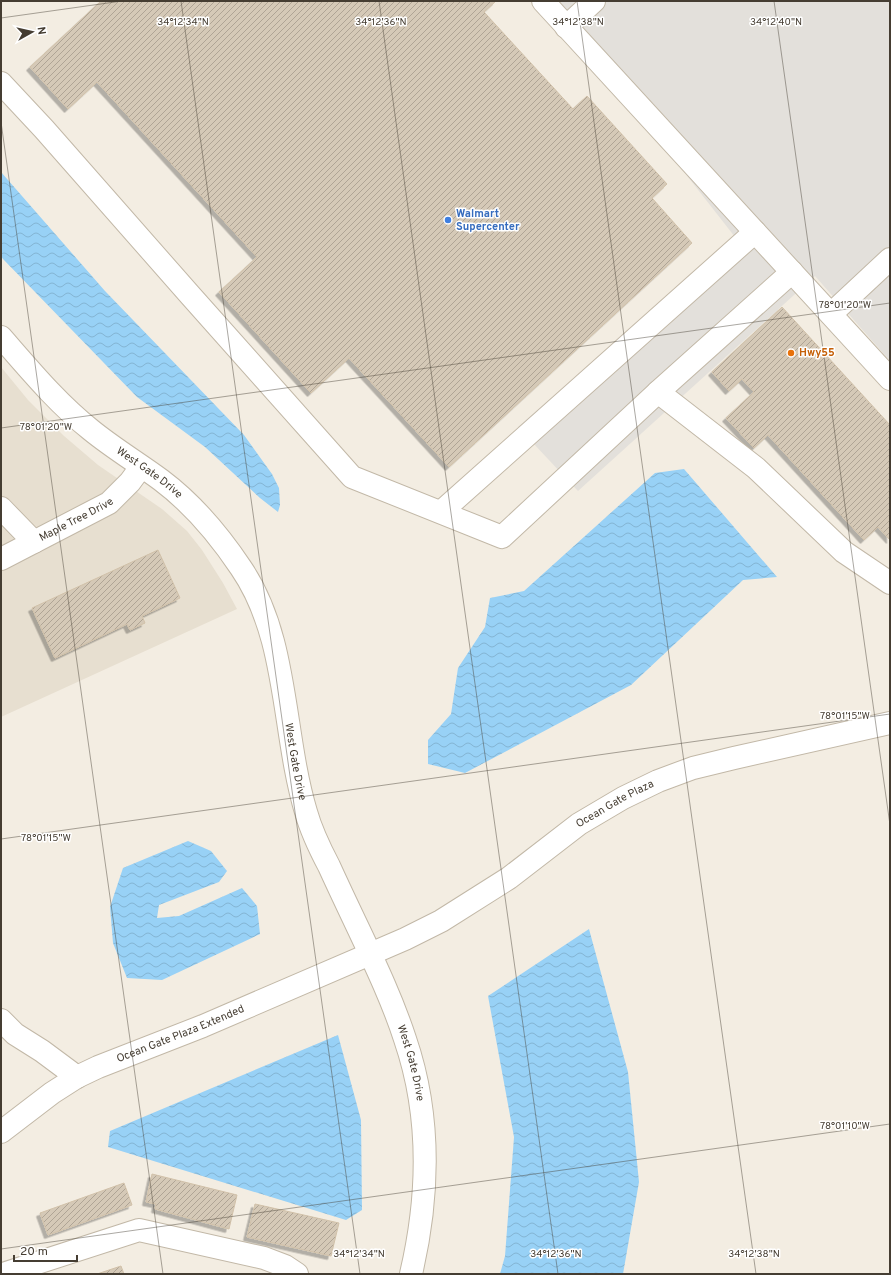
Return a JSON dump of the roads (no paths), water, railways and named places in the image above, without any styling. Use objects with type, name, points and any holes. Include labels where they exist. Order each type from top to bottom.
[{"type":"street","points":[[543,1],[890,379]]},
{"type":"street","points":[[566,27],[594,1]]},
{"type":"street","points":[[1,83],[44,129],[190,296],[352,477],[502,537],[658,392],[792,272]]},
{"type":"street","points":[[441,512],[755,232]]},
{"type":"street","points":[[831,314],[890,259]]},
{"type":"street","name":"West Gate Drive","points":[[1,337],[60,402],[88,428],[162,481],[206,521],[244,571],[258,599],[270,632],[278,661],[296,776],[307,815],[320,848],[389,995],[406,1042],[418,1086],[424,1131],[425,1176],[422,1221],[411,1274]]},
{"type":"street","points":[[658,392],[756,468],[844,552],[890,583]]},
{"type":"street","name":"Maple Tree Drive","points":[[1,559],[109,503],[130,482],[141,467]]},
{"type":"street","points":[[1,508],[34,542]]},
{"type":"street","name":"Ocean Gate Plaza","points":[[370,954],[441,921],[476,900],[509,878],[579,824],[623,798],[658,781],[693,768],[890,723]]},
{"type":"street","name":"Ocean Gate Plaza Extended","points":[[1,1132],[52,1093],[77,1077],[98,1067],[203,1026],[370,954]]},
{"type":"street","points":[[1,1020],[15,1034],[42,1051],[77,1077]]},
{"type":"street","points":[[3,1274],[139,1230],[264,1258],[285,1266],[297,1274]]},
{"type":"water","points":[[1,172],[105,291],[244,435],[272,474],[279,488],[280,505],[278,512],[260,498],[205,447],[137,397],[3,259],[1,256]]},
{"type":"water","points":[[684,469],[777,577],[743,580],[631,685],[465,773],[428,764],[428,740],[451,714],[458,668],[485,627],[490,598],[524,591],[655,473]]},
{"type":"water","points":[[188,841],[211,851],[227,871],[219,882],[159,905],[157,918],[179,916],[242,888],[257,906],[260,934],[162,980],[127,978],[113,943],[110,907],[123,868]]},
{"type":"water","points":[[589,929],[628,1072],[639,1182],[623,1274],[500,1274],[505,1256],[514,1137],[488,996]]},
{"type":"water","points":[[338,1035],[361,1120],[362,1210],[346,1220],[108,1147],[110,1131]]},
{"type":"place","name":"Walmart Supercenter","points":[[448,220]]},
{"type":"place","name":"Hwy55","points":[[791,353]]}]
